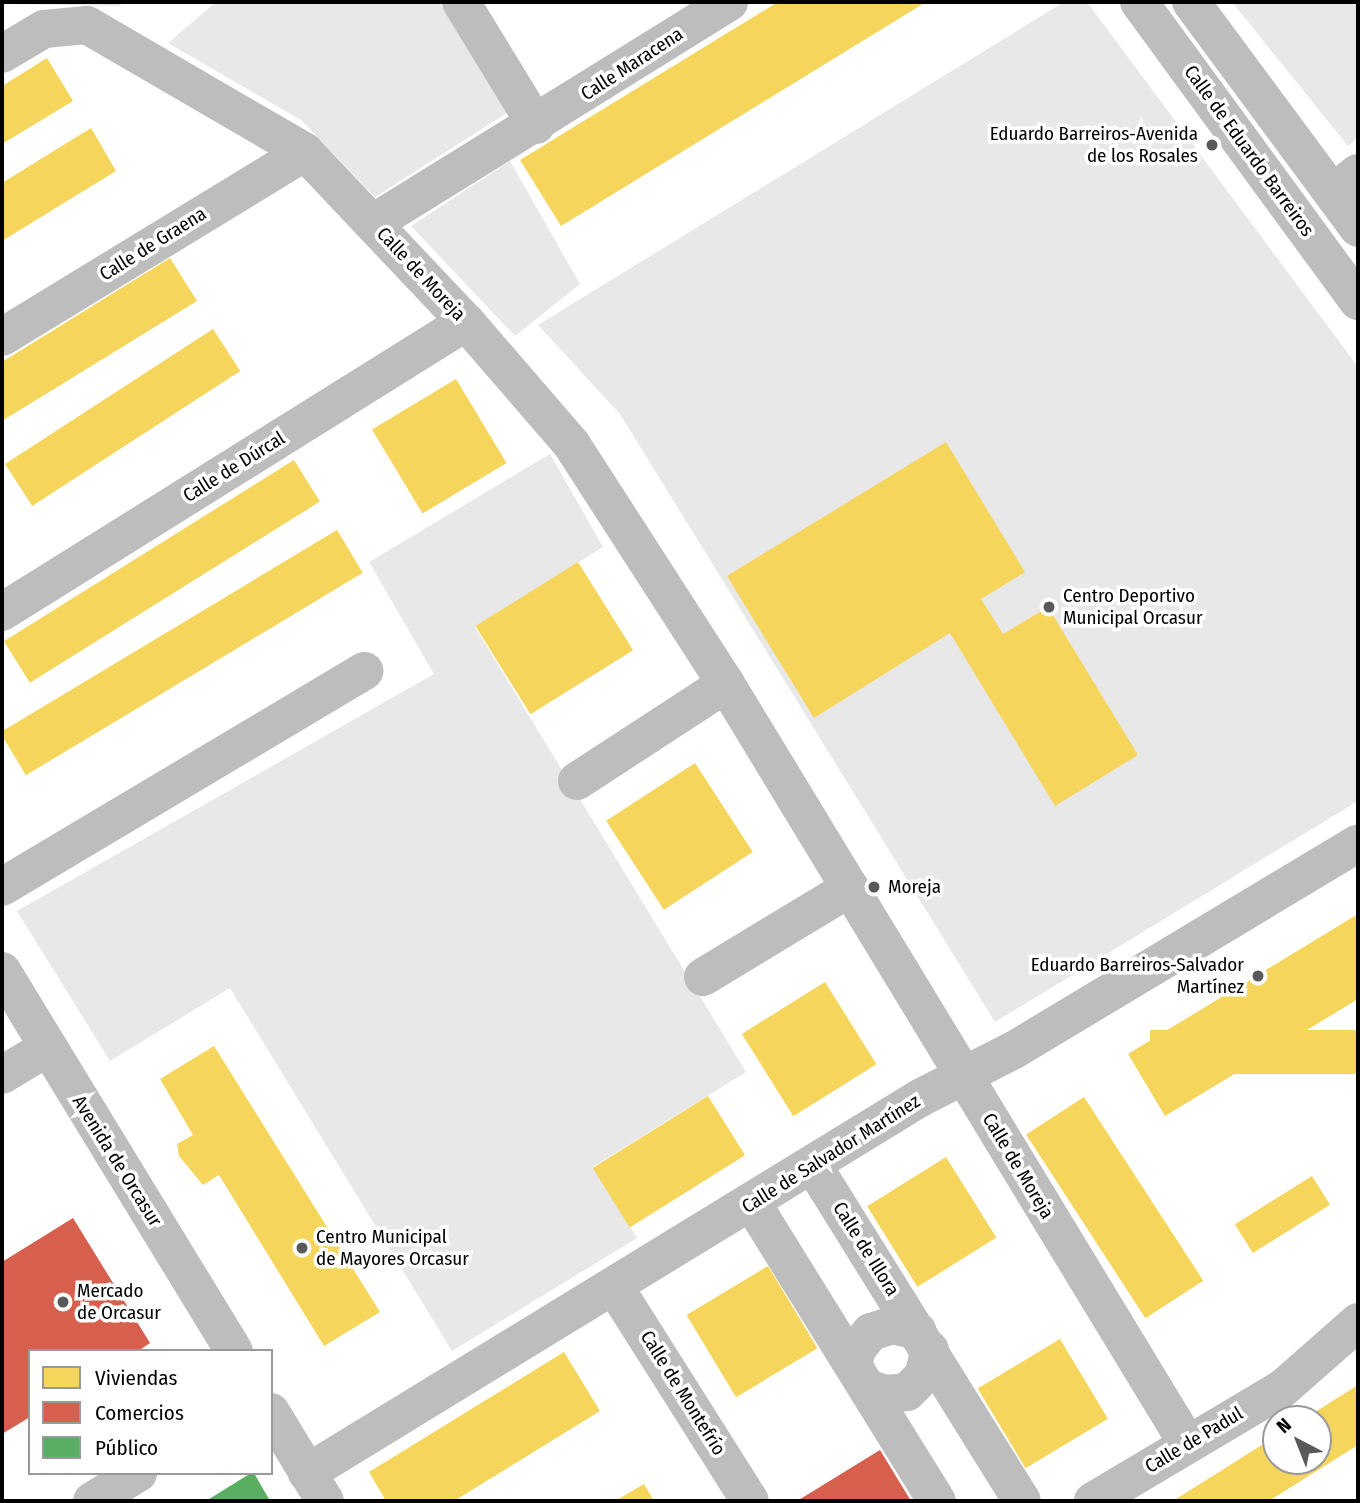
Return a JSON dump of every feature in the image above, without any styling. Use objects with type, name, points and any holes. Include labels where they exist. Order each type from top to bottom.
[{"type":"street","points":[[461,2],[536,125]]},
{"type":"street","name":"Calle Maracena","points":[[373,223],[536,125],[729,2]]},
{"type":"street","name":"Calle de Eduardo Barreiros","points":[[1139,2],[1358,300]]},
{"type":"street","points":[[1191,2],[1345,183],[1358,228]]},
{"type":"street","name":"Calle de Moreja","points":[[2,54],[44,29],[87,25],[305,152],[466,322],[572,445],[726,684],[1187,1443]]},
{"type":"street","name":"Calle de Graena","points":[[2,337],[305,152]]},
{"type":"street","name":"Calle de Dúrcal","points":[[2,612],[466,322]]},
{"type":"street","points":[[2,887],[365,671]]},
{"type":"street","points":[[577,781],[726,684]]},
{"type":"street","name":"Calle de Salvador Martínez","points":[[316,1487],[614,1286],[814,1167],[962,1074],[1014,1050],[1358,843]]},
{"type":"street","points":[[703,977],[850,888]]},
{"type":"street","name":"Avenida de Orcasur","points":[[2,971],[233,1349]]},
{"type":"street","points":[[2,1075],[47,1048]]},
{"type":"street","name":"Calle de Illora","points":[[814,1167],[1022,1501]]},
{"type":"street","points":[[752,1203],[937,1501]]},
{"type":"street","name":"Calle de Montefrío","points":[[614,1286],[750,1501]]},
{"type":"street","name":"Calle de Padul","points":[[1093,1501],[1283,1388],[1358,1322]]},
{"type":"street","name":"Calle de Illora","points":[[860,1377],[857,1349],[871,1332],[892,1325],[923,1341]]},
{"type":"street","points":[[860,1377],[885,1394],[907,1392],[923,1376],[923,1341]]},
{"type":"street","points":[[273,1415],[316,1487]]},
{"type":"street","points":[[92,1501],[135,1475]]},
{"type":"shaded area","points":[[4,2],[118,2],[122,6],[5,4]]},
{"type":"shaded area","points":[[216,2],[439,2],[507,113],[375,197],[301,120],[168,43]]},
{"type":"shaded area","name":"Centro Deportivo Municipal Orcasur","points":[[1064,2],[1087,2],[1358,367],[1358,801],[995,1022],[620,414],[538,325]]},
{"type":"shaded area","points":[[1232,2],[1358,2],[1358,137],[1348,146]]},
{"type":"shaded area","points":[[510,161],[580,284],[515,336],[411,226]]},
{"type":"shaded area","points":[[550,454],[603,547],[475,627],[746,1072],[593,1167],[637,1238],[452,1351],[230,988],[110,1061],[17,911],[434,674],[369,562]]},
{"type":"building: Viviendas","points":[[778,2],[926,2],[561,226],[520,160]]},
{"type":"building: Viviendas","points":[[47,58],[73,101],[2,144],[2,86]]},
{"type":"building: Viviendas","points":[[91,128],[116,171],[2,241],[2,183]]},
{"type":"building: Viviendas","points":[[170,258],[197,301],[2,421],[2,362]]},
{"type":"building: Viviendas","points":[[213,329],[240,371],[32,506],[5,464]]},
{"type":"building: Viviendas","points":[[456,379],[506,463],[422,513],[372,429]]},
{"type":"building: Viviendas","points":[[946,442],[1025,572],[981,599],[1003,634],[1048,607],[1138,755],[1055,806],[950,633],[814,718],[727,576]]},
{"type":"building: Viviendas","points":[[294,460],[320,502],[30,683],[4,641]]},
{"type":"building: Viviendas","points":[[337,530],[363,573],[26,775],[2,731]]},
{"type":"building: Viviendas","points":[[578,562],[633,650],[530,714],[475,626]]},
{"type":"building: Viviendas","points":[[695,763],[753,852],[664,910],[606,821]]},
{"type":"building: Viviendas","points":[[1358,914],[1358,999],[1165,1116],[1128,1054]]},
{"type":"building: Viviendas","points":[[825,982],[876,1064],[793,1116],[742,1034]]},
{"type":"building: Viviendas","points":[[1150,1030],[1358,1030],[1358,1074],[1150,1074]]},
{"type":"building: Viviendas","name":"Centro Municipal de Mayores Orcasur","points":[[214,1046],[380,1312],[324,1346],[219,1175],[203,1185],[179,1156],[177,1144],[193,1135],[160,1079]]},
{"type":"building: Viviendas","points":[[708,1096],[745,1155],[630,1227],[593,1168]]},
{"type":"building: Viviendas","points":[[1084,1097],[1203,1281],[1145,1318],[1026,1135]]},
{"type":"building: Viviendas","points":[[946,1157],[996,1238],[917,1287],[867,1206]]},
{"type":"building: Viviendas","points":[[1312,1176],[1330,1205],[1253,1253],[1235,1224]]},
{"type":"building: Viviendas","points":[[768,1266],[817,1348],[736,1397],[687,1315]]},
{"type":"building: Viviendas","points":[[1060,1339],[1108,1419],[1026,1468],[978,1388]]},
{"type":"building: Viviendas","points":[[564,1352],[600,1411],[454,1501],[386,1501],[369,1472]]},
{"type":"building: Viviendas","points":[[1358,1385],[1358,1445],[1332,1461],[1332,1405],[1326,1405]]},
{"type":"building: Viviendas","points":[[1262,1445],[1262,1475],[1310,1475],[1269,1501],[1173,1501]]},
{"type":"building: Viviendas","points":[[644,1484],[654,1501],[615,1501]]},
{"type":"building: Comercios","name":"Mercado de Orcasur","points":[[73,1218],[150,1343],[141,1349],[28,1349],[28,1418],[2,1434],[2,1262]]},
{"type":"building: Comercios","points":[[880,1450],[911,1501],[797,1501]]},
{"type":"building: Público","points":[[248,1475],[255,1475],[270,1501],[206,1501]]},
{"type":"place","name":"Eduardo Barreiros-Avenida de los Rosales","points":[[1212,145]]},
{"type":"place","name":"Centro Deportivo Municipal Orcasur","points":[[1049,607]]},
{"type":"place","name":"Moreja","points":[[874,887]]},
{"type":"place","name":"Eduardo Barreiros-Salvador Martínez","points":[[1258,976]]},
{"type":"place","name":"Centro Municipal de Mayores Orcasur","points":[[302,1248]]},
{"type":"place","name":"Mercado de Orcasur","points":[[63,1302]]}]
